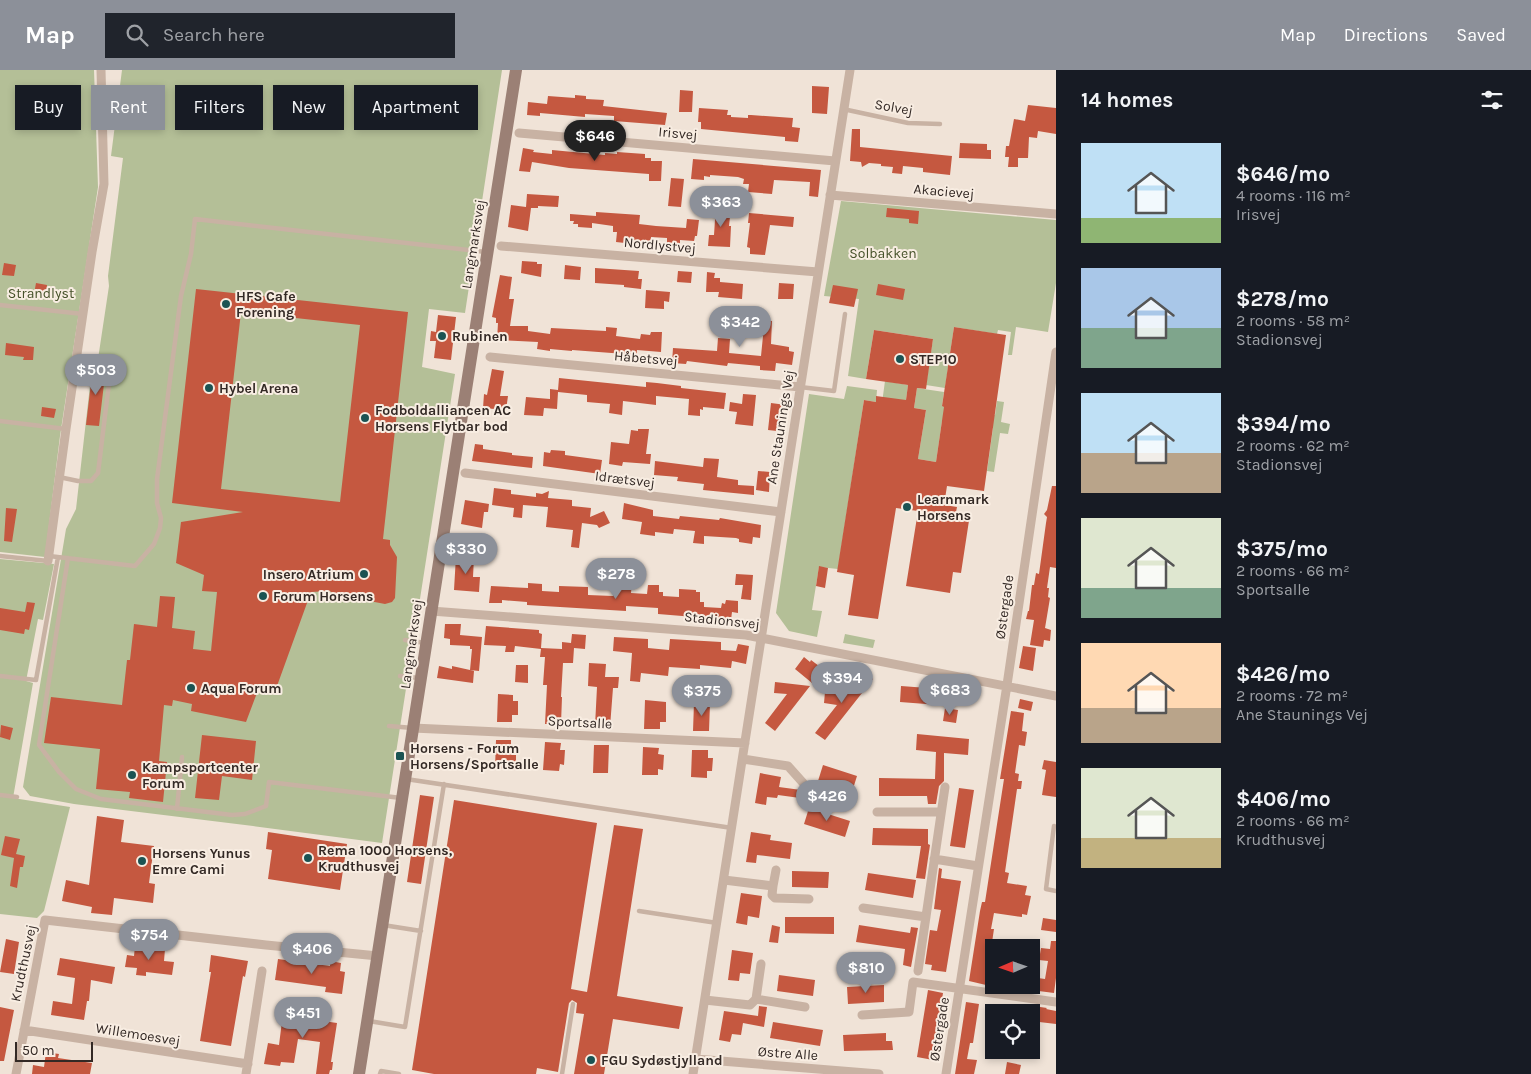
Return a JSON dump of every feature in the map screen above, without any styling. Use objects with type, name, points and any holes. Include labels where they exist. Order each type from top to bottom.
[{"type":"main road","name":"Langmarksvej","points":[[359,1074],[516,70]]},
{"type":"street","points":[[52,558],[59,477],[92,252],[104,184],[101,70]]},
{"type":"street","name":"Ane Staunings Vej","points":[[693,1074],[850,70]]},
{"type":"street","name":"Irisvej","points":[[519,133],[835,161]]},
{"type":"street","name":"Akacievej","points":[[830,195],[1056,214]]},
{"type":"street","name":"Nordlystvej","points":[[501,246],[818,272]]},
{"type":"street","name":"Østergade","points":[[946,1074],[1052,401],[1056,352]]},
{"type":"street","name":"Håbetsvej","points":[[490,357],[800,387]]},
{"type":"street","name":"Idrætsvej","points":[[465,473],[781,512]]},
{"type":"street","name":"Stadionsvej","points":[[431,611],[746,634],[1056,696]]},
{"type":"street","name":"Sportsalle","points":[[413,728],[745,743]]},
{"type":"street","points":[[743,759],[788,766],[806,785],[851,802]]},
{"type":"street","points":[[918,971],[945,788]]},
{"type":"street","points":[[877,812],[941,812]]},
{"type":"street","points":[[934,860],[978,866]]},
{"type":"street","points":[[776,870],[772,895],[775,898],[809,899]]},
{"type":"street","points":[[724,880],[773,886]]},
{"type":"street","points":[[863,908],[926,917]]},
{"type":"street","name":"Krudthusvej","points":[[16,1074],[44,920],[378,956]]},
{"type":"street","points":[[705,1000],[750,1005],[756,999],[761,964]]},
{"type":"street","points":[[246,1074],[262,971]]},
{"type":"street","name":"Østergade","points":[[862,1015],[909,1012],[914,982],[959,988]]},
{"type":"street","points":[[959,988],[1056,1002]]},
{"type":"street","points":[[756,999],[806,1007]]},
{"type":"street","name":"Willemoesvej","points":[[24,1030],[248,1064]]},
{"type":"street","name":"Østre Alle","points":[[696,1059],[879,1074]]},
{"type":"lane","name":"Solvej","points":[[844,109],[908,122],[940,124]]},
{"type":"lane","points":[[0,556],[68,558],[135,566],[154,544],[160,528],[157,503],[160,458],[181,296],[195,218],[487,252]]},
{"type":"lane","points":[[0,305],[83,314]]},
{"type":"lane","points":[[800,387],[834,391],[845,314]]},
{"type":"lane","points":[[59,477],[78,481],[91,481],[98,473],[110,375]]},
{"type":"lane","points":[[0,421],[66,428]]},
{"type":"lane","points":[[0,676],[36,680],[52,558]]},
{"type":"lane","points":[[68,558],[39,746],[59,772],[76,789],[101,799],[232,815],[245,814],[266,806],[269,782],[402,798]]},
{"type":"lane","points":[[406,640],[427,644]]},
{"type":"lane","points":[[400,676],[422,678]]},
{"type":"lane","points":[[389,726],[413,728]]},
{"type":"lane","points":[[177,808],[182,757]]},
{"type":"lane","points":[[405,778],[732,828]]},
{"type":"lane","points":[[368,1021],[405,1027],[444,784]]},
{"type":"lane","points":[[0,795],[17,797]]},
{"type":"lane","points":[[1054,826],[1046,889],[1056,891]]},
{"type":"lane","points":[[639,911],[717,923]]},
{"type":"lane","points":[[382,925],[421,931]]},
{"type":"lane","points":[[562,1074],[573,1004]]},
{"type":"lane","points":[[380,1074],[381,1071],[399,1074]]},
{"type":"green space","name":"Strandlyst","points":[[0,70],[94,70],[95,85],[91,85],[91,130],[96,130],[98,187],[60,436],[45,557],[0,552]]},
{"type":"green space","points":[[122,70],[502,70],[465,313],[429,309],[422,367],[455,374],[382,843],[74,804],[30,796],[23,787],[66,529],[76,509],[93,359],[98,359],[109,286],[108,276],[123,158],[111,156],[114,130],[165,130],[165,85],[120,85]]},
{"type":"green space","name":"Solbakken","points":[[841,201],[1056,220],[1056,283],[1048,332],[1016,327],[1012,355],[1008,355],[1011,332],[998,330],[997,334],[954,327],[945,388],[926,385],[933,339],[874,330],[866,379],[848,376],[859,299],[824,296]]},
{"type":"green space","points":[[885,381],[908,385],[906,400],[882,403]]},
{"type":"green space","points":[[847,386],[877,390],[876,402],[864,400],[838,569],[819,567],[812,610],[822,611],[817,637],[789,631],[776,613],[809,394],[844,399]]},
{"type":"green space","points":[[917,388],[944,392],[942,406],[995,415],[997,401],[1004,402],[1001,422],[1010,424],[1008,434],[1000,433],[994,472],[987,471],[993,428],[942,421],[936,462],[918,459],[926,410],[914,408]]},
{"type":"green space","points":[[0,559],[54,564],[43,620],[38,619],[26,681],[33,683],[13,798],[70,807],[44,911],[37,918],[0,914]]},
{"type":"green space","points":[[845,634],[875,640],[873,648],[843,643]]},
{"type":"building","points":[[812,86],[829,87],[827,114],[812,113]]},
{"type":"building","points":[[680,90],[693,91],[692,112],[679,112]]},
{"type":"building","points":[[575,95],[586,96],[586,99],[604,100],[603,106],[667,113],[665,125],[614,121],[614,116],[585,114],[585,117],[540,113],[540,116],[527,115],[528,102],[547,104],[548,96],[575,98]]},
{"type":"building","points":[[1028,105],[1056,108],[1056,134],[1038,131],[1037,138],[1029,137],[1028,158],[1018,158],[1018,167],[1008,167],[1009,157],[1005,157],[1006,146],[1009,146],[1014,119],[1025,121]]},
{"type":"building","points":[[699,108],[728,110],[727,115],[731,115],[731,117],[748,118],[748,115],[751,115],[793,118],[792,127],[800,128],[798,142],[785,141],[785,137],[701,129],[701,122],[698,122]]},
{"type":"building","points":[[852,129],[860,129],[860,147],[952,156],[950,175],[923,172],[923,168],[903,166],[902,174],[892,173],[893,167],[881,166],[881,164],[869,163],[862,167],[861,162],[850,161]]},
{"type":"building","points":[[960,143],[987,144],[987,150],[991,150],[991,159],[959,158]]},
{"type":"building","points":[[523,148],[534,150],[533,152],[552,154],[552,150],[605,155],[605,153],[617,154],[617,152],[645,154],[645,158],[651,158],[651,161],[662,161],[661,181],[649,181],[649,174],[569,168],[532,162],[530,172],[519,171]]},
{"type":"building","points":[[693,159],[821,170],[818,197],[809,196],[810,182],[774,180],[772,194],[748,192],[749,184],[743,184],[744,179],[738,177],[710,175],[710,177],[704,176],[704,180],[691,179]]},
{"type":"building","points":[[671,178],[684,179],[681,207],[668,206]]},
{"type":"building","points":[[527,194],[559,196],[558,207],[538,206],[538,208],[531,208],[528,231],[508,227],[511,205],[526,207]]},
{"type":"building","points":[[716,205],[731,207],[729,226],[731,226],[730,247],[708,246],[709,235],[714,235]]},
{"type":"building","points":[[887,208],[919,211],[918,224],[909,223],[909,219],[886,217]]},
{"type":"building","points":[[596,212],[640,215],[639,224],[656,226],[686,228],[687,219],[699,220],[697,236],[695,236],[694,241],[680,240],[680,245],[667,244],[667,238],[651,237],[651,242],[625,240],[625,243],[616,242],[617,232],[613,232],[613,226],[592,223],[592,228],[578,227],[578,224],[573,224],[574,221],[570,221],[570,214],[596,216]]},
{"type":"building","points":[[749,213],[794,217],[793,227],[770,225],[765,255],[750,254],[750,248],[747,247],[750,223],[748,223]]},
{"type":"building","points":[[522,261],[542,264],[541,277],[521,273]]},
{"type":"building","points":[[4,263],[16,265],[14,276],[2,275]]},
{"type":"building","points":[[565,265],[581,267],[580,280],[564,279]]},
{"type":"building","points":[[595,268],[639,271],[638,279],[642,279],[641,289],[624,287],[624,285],[595,283]]},
{"type":"building","points":[[678,271],[692,272],[691,283],[677,282]]},
{"type":"building","points":[[707,272],[715,273],[714,278],[720,278],[720,282],[743,284],[742,299],[718,297],[719,292],[706,292]]},
{"type":"building","points":[[500,275],[512,277],[509,299],[514,299],[510,326],[528,326],[528,331],[550,334],[551,328],[606,331],[606,327],[617,328],[616,336],[640,339],[641,334],[650,335],[651,332],[662,332],[661,352],[637,350],[636,357],[624,356],[625,354],[572,350],[550,349],[550,351],[537,349],[538,342],[497,340],[498,323],[496,323],[496,318],[492,317]]},
{"type":"building","points":[[36,283],[47,285],[46,296],[34,294]]},
{"type":"building","points":[[779,283],[794,284],[793,299],[778,299]]},
{"type":"building","points":[[878,284],[905,289],[903,300],[876,295]]},
{"type":"building","points":[[833,285],[858,289],[854,307],[829,303]]},
{"type":"building","points":[[196,289],[408,312],[383,539],[390,540],[390,545],[397,557],[395,598],[392,602],[385,604],[333,594],[330,591],[311,592],[277,686],[260,685],[246,722],[191,711],[192,704],[173,700],[172,706],[164,705],[159,761],[167,762],[163,802],[129,798],[130,792],[96,789],[100,749],[44,743],[51,697],[122,705],[127,660],[130,660],[134,624],[157,627],[160,596],[175,597],[172,628],[195,631],[193,649],[211,651],[217,592],[202,591],[204,575],[176,563],[181,522],[243,512],[172,503]],"holes":[[[241,312],[360,325],[340,502],[221,489]]]},
{"type":"building","points":[[646,290],[670,292],[669,302],[664,301],[664,309],[645,308]]},
{"type":"building","name":"Rubinen","points":[[438,315],[456,317],[451,360],[434,358],[436,341],[430,341],[431,331],[436,332]]},
{"type":"building","points":[[729,317],[772,321],[771,344],[789,347],[789,351],[794,352],[792,365],[776,363],[775,371],[760,370],[760,366],[728,363],[727,366],[687,361],[686,364],[672,363],[673,348],[717,351],[718,338],[730,339],[729,353],[761,356],[763,336],[728,333]]},
{"type":"building","points":[[954,327],[1006,335],[984,491],[947,486],[944,505],[957,507],[956,512],[970,514],[961,573],[953,572],[950,593],[906,586],[918,511],[896,508],[878,619],[848,615],[854,575],[837,572],[864,400],[876,402],[876,396],[906,400],[908,385],[866,379],[874,330],[933,339],[926,389],[917,388],[914,408],[926,410],[918,459],[936,462]]},
{"type":"building","points":[[6,343],[34,347],[33,360],[23,360],[24,357],[5,355]]},
{"type":"building","points":[[93,366],[106,367],[99,426],[86,425]]},
{"type":"building","points":[[492,369],[504,371],[500,396],[508,396],[506,410],[483,408],[484,394],[487,395]]},
{"type":"building","points":[[559,378],[646,387],[646,382],[726,393],[724,409],[703,407],[703,410],[700,409],[700,416],[688,415],[689,399],[656,396],[656,405],[623,401],[622,415],[609,413],[610,404],[587,402],[587,395],[558,392],[557,409],[544,408],[543,416],[524,415],[526,397],[550,399],[550,389],[558,390]]},
{"type":"building","points":[[743,394],[756,395],[753,426],[735,424],[737,412],[729,411],[730,402],[742,404]]},
{"type":"building","points":[[771,403],[786,405],[784,425],[778,424],[777,431],[768,430]]},
{"type":"building","points":[[42,407],[56,409],[54,418],[41,416]]},
{"type":"building","points":[[638,429],[649,429],[646,454],[651,454],[650,464],[623,462],[622,466],[609,464],[611,442],[629,444],[631,430],[638,431]]},
{"type":"building","points":[[475,444],[483,445],[483,449],[533,457],[532,468],[472,461]]},
{"type":"building","points":[[551,450],[565,451],[565,455],[602,460],[600,474],[543,466],[544,452],[550,453]]},
{"type":"building","points":[[704,458],[719,459],[717,477],[738,480],[738,485],[754,486],[754,495],[703,490],[704,484],[677,481],[678,477],[654,475],[655,461],[703,467]]},
{"type":"building","points":[[758,471],[770,472],[769,492],[756,490]]},
{"type":"building","points":[[1052,486],[1056,486],[1056,568],[1050,567],[1047,588],[1049,588],[1048,597],[1050,598],[1045,628],[1051,630],[1050,641],[1044,640],[1043,647],[1030,645],[1034,620],[1026,619],[1029,611],[1032,585],[1034,585],[1036,573],[1039,574],[1047,517],[1044,514],[1047,510]]},
{"type":"building","points":[[494,488],[511,490],[511,494],[536,497],[536,493],[542,494],[549,491],[548,498],[572,500],[572,506],[591,508],[590,517],[604,511],[610,523],[599,528],[597,525],[582,523],[579,548],[571,547],[573,530],[546,527],[548,507],[523,505],[522,518],[513,517],[514,508],[492,505]]},
{"type":"building","points":[[465,500],[489,504],[488,512],[484,512],[482,528],[461,524]]},
{"type":"building","points":[[624,503],[653,510],[653,516],[679,519],[680,516],[719,520],[720,518],[761,525],[760,538],[753,537],[752,544],[739,542],[739,539],[736,538],[704,536],[704,544],[693,543],[695,531],[674,529],[673,534],[655,532],[655,536],[640,534],[642,522],[622,519]]},
{"type":"building","points":[[6,508],[17,509],[12,542],[4,541]]},
{"type":"building","points":[[456,556],[474,557],[473,577],[480,577],[479,592],[454,590]]},
{"type":"building","points":[[819,566],[828,568],[825,588],[816,586]]},
{"type":"building","points":[[736,574],[753,575],[751,600],[741,599],[743,585],[735,585]]},
{"type":"building","points":[[614,577],[628,578],[628,582],[632,582],[631,593],[647,594],[648,585],[659,585],[659,592],[663,592],[663,596],[679,597],[679,589],[696,590],[696,592],[700,592],[700,602],[704,602],[704,607],[721,608],[722,603],[725,604],[726,600],[738,601],[738,613],[732,612],[731,620],[658,614],[658,608],[626,606],[626,611],[527,605],[527,602],[502,600],[502,603],[489,603],[491,586],[528,588],[528,583],[542,584],[542,591],[559,592],[559,586],[588,587],[588,595],[613,596]]},
{"type":"building","points":[[27,602],[35,603],[29,630],[25,629],[24,634],[0,630],[0,608],[25,612]]},
{"type":"building","points":[[445,624],[461,624],[460,635],[482,637],[479,671],[470,670],[472,649],[470,649],[470,646],[450,645],[450,639],[444,638]]},
{"type":"building","points":[[486,626],[539,630],[539,633],[542,634],[541,648],[562,649],[562,642],[571,643],[572,634],[586,635],[585,649],[574,648],[573,663],[563,663],[561,724],[545,724],[547,685],[543,685],[545,657],[540,657],[541,649],[515,646],[514,652],[505,652],[506,646],[484,645]]},
{"type":"building","points":[[614,637],[648,639],[648,648],[669,650],[670,639],[721,642],[721,650],[736,651],[738,644],[749,646],[746,664],[732,661],[731,668],[700,665],[700,669],[669,667],[668,676],[641,673],[640,682],[630,681],[632,653],[613,651]]},
{"type":"building","points":[[1023,646],[1036,648],[1033,671],[1019,668]]},
{"type":"building","points":[[804,657],[823,669],[812,683],[795,669]]},
{"type":"building","points":[[589,663],[606,664],[605,677],[619,677],[618,688],[613,688],[610,727],[595,726],[597,687],[588,686]]},
{"type":"building","points":[[516,665],[528,665],[528,683],[515,682]]},
{"type":"building","points":[[439,666],[452,669],[452,666],[474,671],[473,683],[437,678]]},
{"type":"building","points":[[863,671],[873,679],[825,740],[815,733],[837,705],[824,703],[825,692],[845,694]]},
{"type":"building","points":[[775,682],[810,686],[775,731],[765,723],[787,694],[774,693]]},
{"type":"building","points":[[901,686],[954,690],[952,706],[900,702]]},
{"type":"building","points":[[498,694],[513,695],[513,701],[518,701],[518,715],[512,715],[512,722],[497,722]]},
{"type":"building","points":[[1020,699],[1033,702],[1031,711],[1018,708]]},
{"type":"building","points":[[645,700],[666,702],[666,722],[660,722],[660,729],[644,729]]},
{"type":"building","points":[[694,703],[710,703],[709,731],[693,731]]},
{"type":"building","points":[[945,708],[958,710],[956,723],[943,721]]},
{"type":"building","points":[[1011,711],[1024,713],[1022,731],[1027,732],[1025,746],[1019,745],[1015,773],[1019,774],[1018,781],[1022,781],[1021,789],[1017,789],[1005,872],[1009,873],[1007,883],[1027,886],[1025,895],[1031,896],[1027,915],[1022,914],[1022,917],[994,913],[991,929],[994,929],[992,939],[985,939],[985,985],[969,981],[980,911],[982,902],[985,902],[1004,779],[1000,779]]},
{"type":"building","points":[[1,725],[13,728],[10,740],[0,737]]},
{"type":"building","points":[[917,734],[969,739],[968,755],[944,753],[944,781],[939,786],[936,804],[928,804],[927,796],[879,796],[879,778],[935,779],[936,752],[916,750]]},
{"type":"building","points":[[202,735],[256,741],[252,780],[222,776],[219,800],[195,798]]},
{"type":"building","points":[[496,740],[511,740],[511,747],[516,747],[516,764],[510,764],[510,769],[495,768]]},
{"type":"building","points":[[545,742],[561,743],[560,750],[565,750],[564,765],[560,764],[559,771],[543,770]]},
{"type":"building","points":[[594,745],[609,745],[608,773],[593,773]]},
{"type":"building","points":[[643,747],[659,748],[658,754],[664,755],[663,770],[658,769],[658,775],[642,775]]},
{"type":"building","points":[[692,750],[708,750],[708,758],[713,758],[712,771],[707,771],[707,778],[691,777]]},
{"type":"building","points":[[1044,760],[1056,762],[1056,797],[1042,795],[1046,770],[1042,769]]},
{"type":"building","points":[[823,765],[857,776],[852,792],[818,781]]},
{"type":"building","points":[[760,773],[781,777],[779,787],[801,790],[800,798],[778,795],[777,798],[767,797],[766,805],[755,803]]},
{"type":"building","points":[[959,788],[974,790],[965,848],[950,846]]},
{"type":"building","points":[[420,795],[434,797],[421,884],[407,882]]},
{"type":"building","points":[[454,800],[597,823],[571,989],[587,992],[614,825],[643,829],[617,996],[683,1007],[679,1029],[613,1019],[604,1074],[574,1074],[584,1014],[576,1013],[577,1003],[572,1000],[569,1003],[558,1072],[537,1068],[536,1074],[434,1074],[412,1070]]},
{"type":"building","points":[[809,808],[850,821],[845,837],[804,824]]},
{"type":"building","points":[[97,816],[124,820],[121,842],[154,846],[149,883],[155,884],[153,903],[114,898],[112,915],[91,913],[92,907],[62,901],[66,880],[89,885]]},
{"type":"building","points":[[873,828],[928,829],[928,844],[930,845],[925,879],[916,878],[921,846],[872,845]]},
{"type":"building","name":"Rema 1000 Horsens, Krudthusvej","points":[[268,832],[347,844],[340,890],[268,879],[272,850],[266,849]]},
{"type":"building","points":[[751,832],[771,835],[770,840],[792,843],[790,859],[757,855],[756,863],[746,862]]},
{"type":"building","points":[[5,836],[20,839],[16,854],[25,856],[23,867],[20,867],[17,888],[10,886],[14,858],[1,855]]},
{"type":"building","points":[[939,868],[942,869],[941,878],[961,881],[946,972],[931,970],[932,965],[925,964],[930,930],[937,931],[941,910],[934,909]]},
{"type":"building","points":[[792,871],[829,872],[828,888],[792,887]]},
{"type":"building","points":[[868,873],[916,880],[913,898],[865,890]]},
{"type":"building","points":[[741,893],[762,896],[759,918],[748,916],[747,925],[736,923]]},
{"type":"building","points":[[785,917],[834,917],[834,934],[785,933]]},
{"type":"building","points":[[1043,918],[1056,920],[1056,932],[1041,930]]},
{"type":"building","points":[[772,925],[780,927],[778,943],[769,942]]},
{"type":"building","points":[[859,925],[910,933],[911,927],[918,928],[911,967],[903,965],[905,949],[856,942]]},
{"type":"building","points":[[6,939],[19,942],[14,974],[0,972]]},
{"type":"building","points":[[1051,941],[1056,941],[1054,993],[1040,991],[1040,978],[1045,979],[1048,961],[1040,960],[1041,948],[1050,949]]},
{"type":"building","points":[[135,946],[165,949],[164,961],[174,962],[172,975],[146,972],[146,976],[136,975],[137,968],[125,967],[127,955],[134,956]]},
{"type":"building","points":[[732,950],[753,953],[750,974],[740,973],[739,981],[728,980]]},
{"type":"building","points":[[211,955],[248,961],[245,977],[243,976],[231,1046],[200,1041],[211,972],[209,972]]},
{"type":"building","points":[[60,958],[115,967],[112,984],[91,980],[89,1001],[87,1001],[84,1020],[51,1015],[53,1001],[72,1004],[75,978],[57,975]]},
{"type":"building","points":[[278,959],[330,966],[330,961],[341,963],[340,971],[345,972],[342,994],[325,992],[326,987],[275,980]]},
{"type":"building","points":[[779,975],[815,980],[813,996],[777,991]]},
{"type":"building","points":[[884,985],[884,1002],[848,1004],[847,987]]},
{"type":"building","points":[[928,990],[943,993],[933,1060],[917,1057]]},
{"type":"building","points":[[966,1002],[979,1004],[973,1043],[970,1043],[967,1059],[977,1060],[974,1074],[955,1074]]},
{"type":"building","points":[[284,1005],[311,1009],[309,1019],[337,1023],[331,1062],[333,1062],[332,1070],[330,1070],[329,1074],[316,1074],[320,1042],[298,1039],[294,1063],[281,1062],[280,1066],[264,1064],[268,1043],[279,1045]]},
{"type":"building","points":[[759,1006],[767,1007],[764,1027],[743,1023],[741,1035],[732,1034],[730,1042],[719,1040],[724,1011],[758,1016]]},
{"type":"building","points":[[0,1007],[14,1010],[4,1061],[0,1061]]},
{"type":"building","points":[[1040,1007],[1056,1011],[1056,1024],[1040,1022]]},
{"type":"building","points":[[773,1022],[823,1030],[820,1046],[770,1038]]},
{"type":"building","points":[[886,1033],[886,1041],[892,1041],[893,1050],[844,1051],[843,1035]]},
{"type":"building","points":[[46,1052],[59,1054],[58,1058],[92,1063],[90,1074],[32,1074],[33,1065],[44,1067]]},
{"type":"building","points":[[1007,1062],[1021,1065],[1019,1074],[1005,1074]]},
{"type":"place","name":"HFS Cafe Forening","points":[[226,304]]},
{"type":"place","name":"Rubinen","points":[[442,336]]},
{"type":"place","name":"STEP10","points":[[900,359]]},
{"type":"place","name":"Hybel Arena","points":[[209,388]]},
{"type":"place","name":"Fodboldalliancen AC Horsens Flytbar bod","points":[[365,418]]},
{"type":"place","name":"Learnmark Horsens","points":[[907,507]]},
{"type":"place","name":"Insero Atrium","points":[[364,574]]},
{"type":"place","name":"Forum Horsens","points":[[263,596]]},
{"type":"place","name":"Aqua Forum","points":[[191,688]]},
{"type":"place","name":"Horsens - Forum Horsens/Sportsalle","points":[[400,756]]},
{"type":"place","name":"Kampsportcenter Forum","points":[[132,775]]},
{"type":"place","name":"Rema 1000 Horsens, Krudthusvej","points":[[308,858]]},
{"type":"place","name":"Horsens Yunus Emre Cami","points":[[142,861]]},
{"type":"place","name":"FGU Sydøstjylland","points":[[591,1060]]}]
